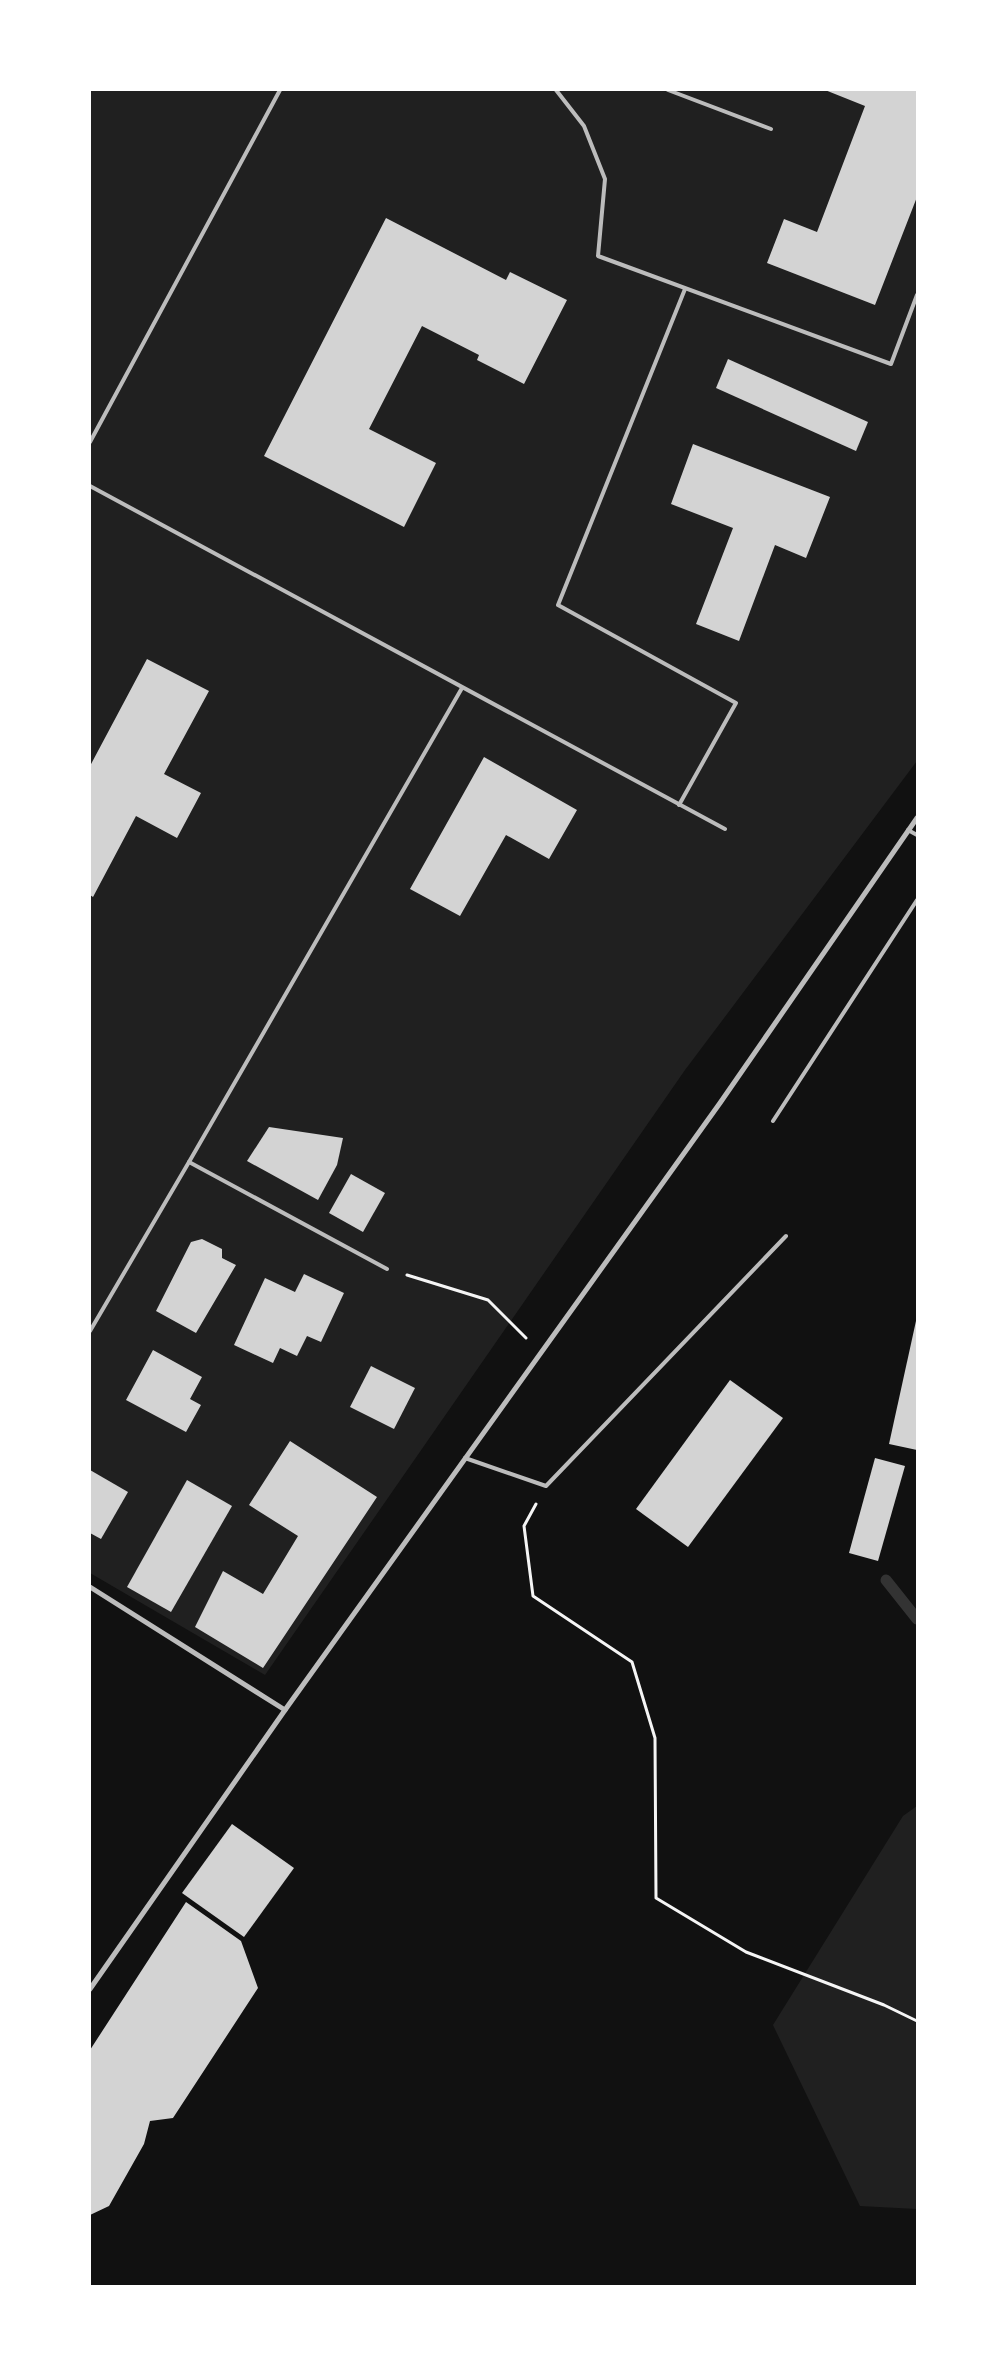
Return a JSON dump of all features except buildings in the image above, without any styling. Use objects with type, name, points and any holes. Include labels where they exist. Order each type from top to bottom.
[{"type":"street","points":[[90,1989],[465,1458],[720,1103],[917,818]]},
{"type":"street","points":[[90,1587],[286,1710]]},
{"type":"lane","points":[[90,442],[280,90]]},
{"type":"lane","points":[[556,90],[584,126],[605,179],[598,256],[891,364],[917,295]]},
{"type":"lane","points":[[668,90],[772,128]]},
{"type":"lane","points":[[679,805],[736,703],[558,605],[685,289]]},
{"type":"lane","points":[[90,486],[725,829]]},
{"type":"lane","points":[[90,1330],[462,688]]},
{"type":"lane","points":[[908,830],[917,835]]},
{"type":"lane","points":[[773,1121],[917,900]]},
{"type":"lane","points":[[189,1162],[387,1269]]},
{"type":"lane","points":[[465,1458],[546,1486],[786,1236]]},
{"type":"path","points":[[387,1269],[488,1300],[541,1352]]},
{"type":"path","points":[[546,1486],[524,1526],[533,1596],[632,1662],[655,1738],[656,1898],[746,1952],[884,2005],[917,2021]]},
{"type":"shaded area","points":[[90,90],[917,90],[917,761],[685,1070],[265,1675],[90,1573]]},
{"type":"shaded area","points":[[917,1806],[917,2209],[860,2206],[773,2025],[903,1816]]},
{"type":"waterway","points":[[886,1580],[917,1619]]}]
